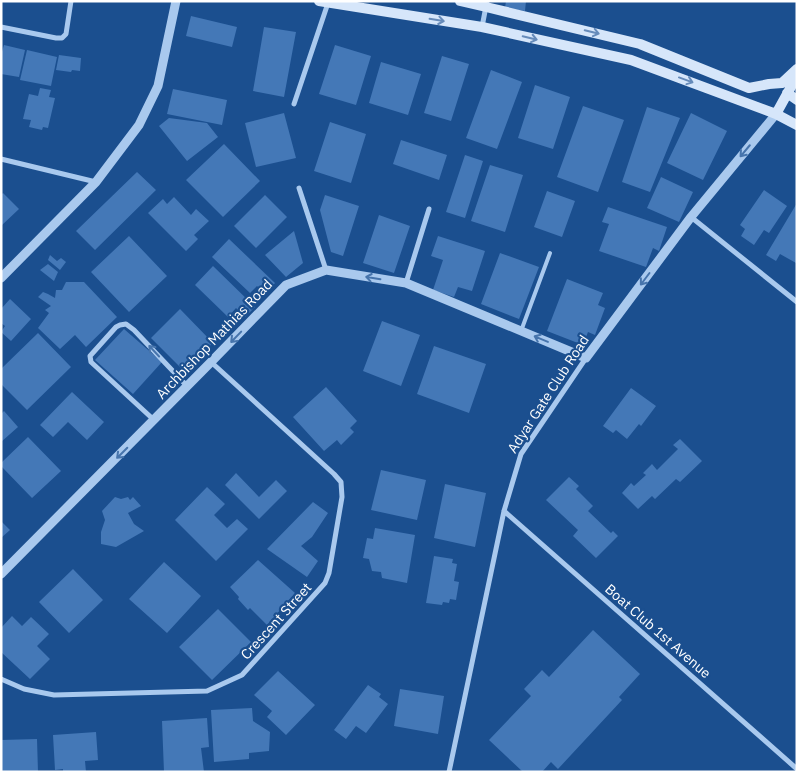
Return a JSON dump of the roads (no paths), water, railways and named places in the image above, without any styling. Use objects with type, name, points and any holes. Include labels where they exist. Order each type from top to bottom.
[{"type":"main road","points":[[460,1],[486,4],[640,44],[749,88],[782,83],[797,69]]},
{"type":"main road","points":[[324,2],[482,27],[631,60],[776,114],[797,125]]},
{"type":"main road","points":[[776,114],[797,76]]},
{"type":"main road","points":[[787,93],[797,100]]},
{"type":"street","points":[[1,27],[62,38],[66,34],[71,1]]},
{"type":"street","points":[[1,278],[96,182],[139,125],[158,86],[176,1]]},
{"type":"street","points":[[294,104],[324,2]]},
{"type":"street","points":[[482,27],[486,4]]},
{"type":"street","name":"Adyar Gate Club Road","points":[[450,772],[504,511],[521,454],[586,358],[691,217],[776,114]]},
{"type":"street","points":[[1,159],[96,182]]},
{"type":"street","points":[[299,188],[326,270]]},
{"type":"street","points":[[406,283],[429,209]]},
{"type":"street","points":[[691,217],[797,302]]},
{"type":"street","name":"Archbishop Mathias Road","points":[[1,574],[286,285],[326,270],[406,283],[586,358]]},
{"type":"street","points":[[154,420],[91,362],[90,356],[116,327],[126,324],[134,330],[188,386]]},
{"type":"street","name":"Crescent Street","points":[[1,679],[24,690],[54,696],[207,691],[242,676],[325,583],[329,573],[342,498],[341,482],[211,362]]},
{"type":"street","name":"Boat Club 1st Avenue","points":[[504,511],[797,769]]},
{"type":"lane","points":[[521,331],[550,253]]}]
